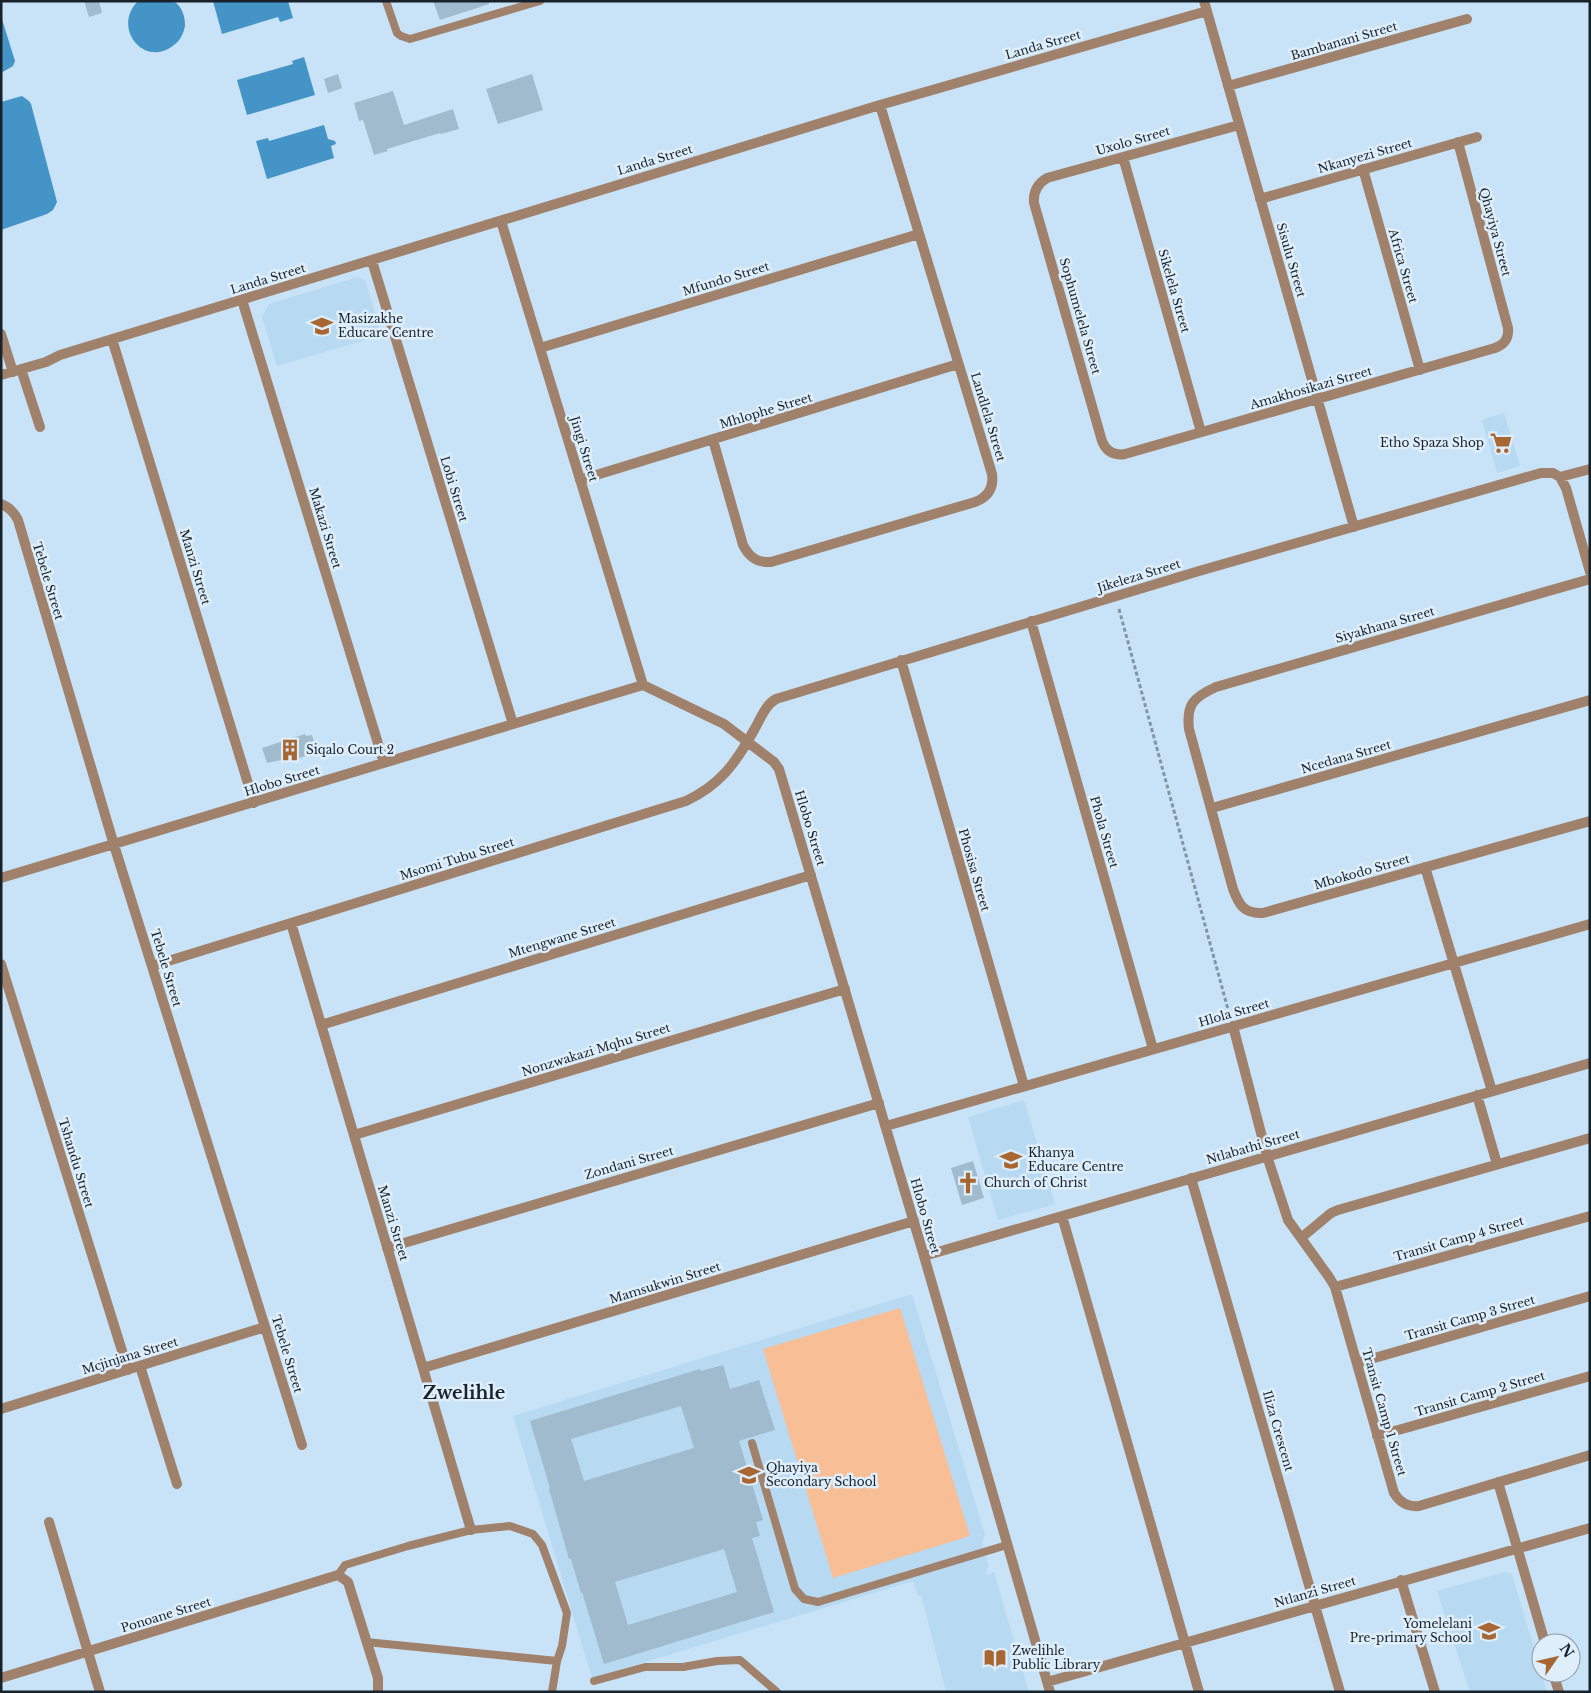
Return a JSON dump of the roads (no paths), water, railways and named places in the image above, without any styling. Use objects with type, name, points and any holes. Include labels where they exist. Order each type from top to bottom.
[{"type":"street","name":"Sisulu Street","points":[[1205,6],[1354,527]]},
{"type":"street","name":"Landa Street","points":[[1,375],[46,362],[60,355],[112,339],[1205,6]]},
{"type":"street","name":"Bambanani Street","points":[[1228,86],[1467,19]]},
{"type":"street","name":"Landlela Street","points":[[713,440],[743,545],[752,558],[764,563],[780,560],[975,502],[981,500],[990,492],[993,480],[880,105]]},
{"type":"street","name":"Uxolo Street","points":[[1037,187],[1047,178],[1239,125]]},
{"type":"street","name":"Nkanyezi Street","points":[[1260,199],[1478,137]]},
{"type":"street","name":"Qhayiya Street","points":[[1458,142],[1508,328]]},
{"type":"street","name":"Sikelela Street","points":[[1123,157],[1201,432]]},
{"type":"street","name":"Africa Street","points":[[1363,170],[1420,370]]},
{"type":"street","name":"Sophumelela Street","points":[[1037,187],[1034,203],[1102,441],[1109,451]]},
{"type":"street","name":"Jingi Street","points":[[501,221],[643,685]]},
{"type":"street","name":"Mfundo Street","points":[[540,348],[919,234]]},
{"type":"street","name":"Lobi Street","points":[[372,261],[513,724]]},
{"type":"street","name":"Makazi Street","points":[[242,300],[384,764]]},
{"type":"street","name":"Amakhosikazi Street","points":[[1109,451],[1114,454],[1125,454],[1500,346],[1507,339],[1508,328]]},
{"type":"street","points":[[1,334],[40,427]]},
{"type":"street","name":"Manzi Street","points":[[112,339],[254,803]]},
{"type":"street","name":"Mhlophe Street","points":[[580,480],[958,364]]},
{"type":"street","name":"Jikeleza Street","points":[[748,742],[768,705],[776,699],[1115,596],[1540,473],[1553,473],[1560,476],[1590,469]]},
{"type":"street","points":[[1560,476],[1566,488],[1590,572]]},
{"type":"street","name":"Tebele Street","points":[[1,504],[9,508],[18,520],[114,845],[302,1445]]},
{"type":"street","name":"Siyakhana Street","points":[[1212,808],[1187,716],[1191,704],[1200,695],[1216,687],[1590,579]]},
{"type":"street","name":"Phola Street","points":[[1031,622],[1153,1049]]},
{"type":"street","name":"Phosisa Street","points":[[901,660],[1024,1086]]},
{"type":"street","name":"Hlobo Street","points":[[1,878],[643,685],[724,724],[774,762],[779,769],[886,1126],[1049,1687]]},
{"type":"street","name":"Ncedana Street","points":[[1212,808],[1590,700]]},
{"type":"street","name":"Msomi Tubu Street","points":[[152,966],[686,801],[701,794],[724,775],[748,742]]},
{"type":"street","name":"Mbokodo Street","points":[[1212,808],[1238,902],[1243,908],[1255,913],[1263,913],[1590,821]]},
{"type":"street","points":[[1425,867],[1492,1091]]},
{"type":"street","name":"Mtengwane Street","points":[[321,1025],[811,875]]},
{"type":"street","name":"Manzi Street","points":[[291,923],[471,1530]]},
{"type":"street","name":"Hlola Street","points":[[886,1126],[1590,924]]},
{"type":"street","name":"Tshandu Street","points":[[1,964],[128,1370]]},
{"type":"street","name":"Nonzwakazi Mqhu Street","points":[[354,1135],[845,989]]},
{"type":"street","name":"Transit Camp 1 Street","points":[[1233,1026],[1268,1156],[1288,1220],[1336,1287],[1397,1499],[1408,1506],[1419,1506],[1590,1455]]},
{"type":"street","name":"Ntlabathi Street","points":[[924,1256],[1590,1063]]},
{"type":"street","points":[[1477,1095],[1497,1164]]},
{"type":"street","name":"Zondani Street","points":[[387,1248],[879,1103]]},
{"type":"street","points":[[1301,1238],[1331,1213],[1338,1210],[1590,1138]]},
{"type":"street","name":"Iliza Crescent","points":[[1191,1178],[1340,1692]]},
{"type":"street","points":[[1062,1216],[1199,1692]]},
{"type":"street","name":"Transit Camp 4 Street","points":[[1336,1287],[1590,1216]]},
{"type":"street","name":"Mamsukwin Street","points":[[423,1368],[914,1221]]},
{"type":"street","name":"Transit Camp 3 Street","points":[[1357,1363],[1590,1296]]},
{"type":"street","name":"Mcjinjana Street","points":[[1,1409],[265,1327]]},
{"type":"street","points":[[140,1366],[177,1484]]},
{"type":"street","name":"Transit Camp 2 Street","points":[[1378,1436],[1590,1376]]},
{"type":"street","points":[[1498,1482],[1542,1633]]},
{"type":"street","points":[[48,1522],[100,1692]]},
{"type":"street","name":"Ntlanzi Street","points":[[1049,1687],[1185,1642],[1590,1528]]},
{"type":"street","points":[[338,1575],[348,1582],[378,1678],[378,1692]]},
{"type":"street","name":"Ponoane Street","points":[[1,1678],[338,1575]]},
{"type":"street","points":[[1401,1580],[1435,1692]]},
{"type":"lane","points":[[386,1],[397,33],[410,39],[540,1]]},
{"type":"lane","points":[[752,1443],[795,1590],[804,1599],[818,1602],[1007,1545]]},
{"type":"lane","points":[[338,1575],[345,1565],[471,1530],[510,1526],[533,1534],[542,1545],[567,1613],[552,1692]]},
{"type":"lane","points":[[366,1642],[557,1661]]},
{"type":"lane","points":[[594,1681],[645,1667],[683,1666],[740,1660],[777,1692]]},
{"type":"water","points":[[138,1],[174,1],[177,3],[182,12],[185,25],[184,31],[176,43],[163,51],[152,52],[143,49],[135,42],[130,33],[128,23],[131,12]]},
{"type":"water","points":[[213,1],[288,1],[293,18],[280,22],[278,17],[222,34]]},
{"type":"water","points":[[1,16],[15,61],[13,66],[1,73]]},
{"type":"water","points":[[304,57],[315,95],[247,115],[237,80],[293,64],[292,61]]},
{"type":"water","points":[[22,96],[31,104],[57,202],[53,210],[47,214],[1,230],[1,102]]},
{"type":"water","points":[[324,125],[328,139],[335,141],[336,144],[331,146],[334,158],[267,179],[256,141],[268,138],[269,141]]},
{"type":"place","name":"Masizakhe Educare Centre","points":[[322,326]]},
{"type":"place","name":"Etho Spaza Shop","points":[[1501,443]]},
{"type":"place","name":"Siqalo Court 2","points":[[290,750]]},
{"type":"place","name":"Khanya Educare Centre","points":[[1011,1160]]},
{"type":"place","name":"Church of Christ","points":[[968,1183]]},
{"type":"place","name":"Qhayiya Secondary School","points":[[749,1475]]},
{"type":"place","name":"Yomelelani Pre-primary School","points":[[1489,1631]]},
{"type":"place","name":"Zwelihle Public Library","points":[[995,1658]]},
{"type":"district","name":"Zwelihle","points":[[464,1393]]}]
